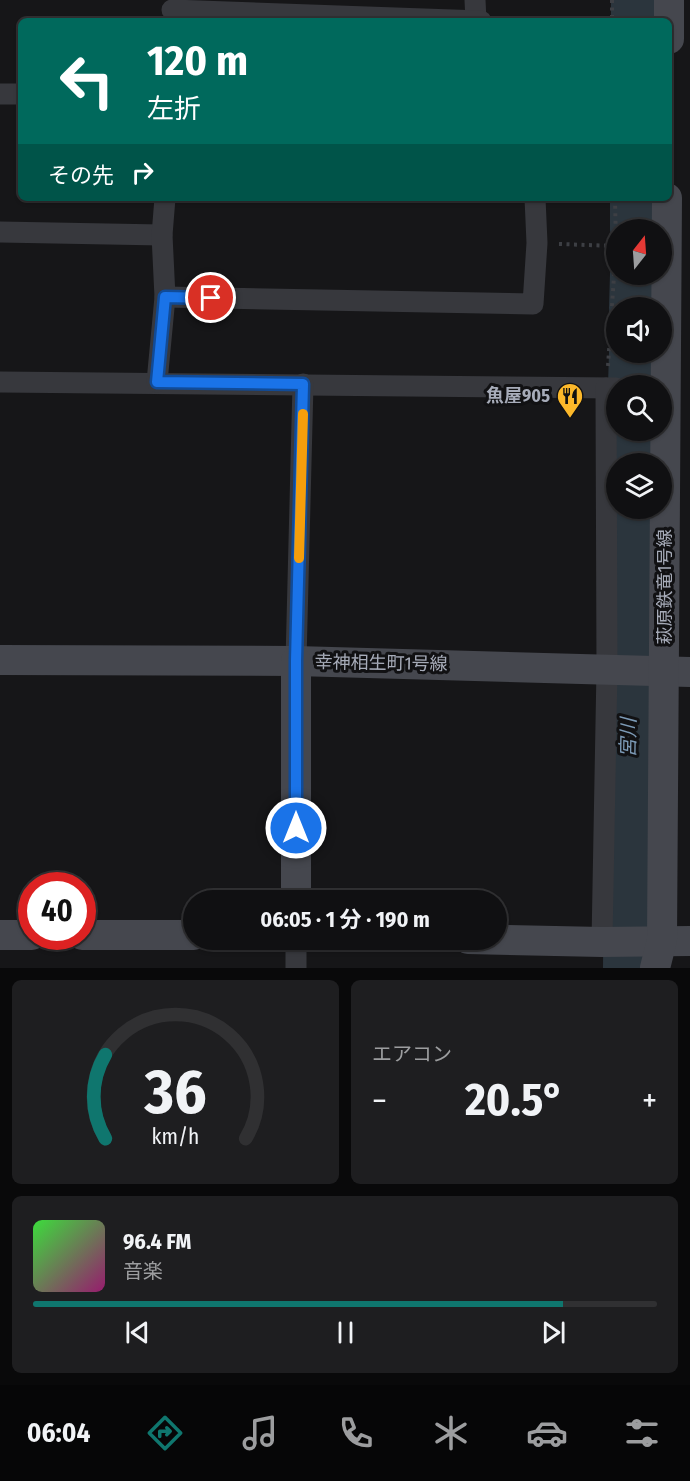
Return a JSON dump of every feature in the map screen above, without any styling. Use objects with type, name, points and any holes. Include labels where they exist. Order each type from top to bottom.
[{"type":"street","points":[[475,0],[476,18]]},
{"type":"street","points":[[669,0],[669,18]]},
{"type":"street","points":[[172,10],[393,18]]},
{"type":"street","points":[[0,94],[18,94]]},
{"type":"street","points":[[157,382],[165,297],[162,235],[165,201]]},
{"type":"street","points":[[165,297],[533,304],[537,243],[535,201]]},
{"type":"street","name":"萩原鉄竜1号線","points":[[663,375],[667,201]]},
{"type":"street","points":[[0,232],[162,235]]},
{"type":"street","points":[[0,382],[606,388]]},
{"type":"street","points":[[296,890],[296,661],[303,384]]},
{"type":"street","points":[[602,942],[610,441]]},
{"type":"street","name":"萩原鉄竜1号線","points":[[665,441],[677,671],[669,950]]},
{"type":"street","name":"幸神相生町1号線","points":[[0,660],[296,661],[677,671]]},
{"type":"street","points":[[0,934],[18,935]]},
{"type":"street","points":[[96,935],[183,935]]},
{"type":"street","points":[[507,940],[602,942],[669,950]]},
{"type":"street","points":[[296,950],[296,968]]},
{"type":"path","points":[[612,0],[612,18]]},
{"type":"path","points":[[615,201],[615,219]]},
{"type":"path","points":[[537,243],[606,246]]},
{"type":"path","points":[[611,375],[615,285]]},
{"type":"waterway","name":"宮川","points":[[634,0],[634,18]]},
{"type":"waterway","name":"宮川","points":[[633,201],[633,219]]},
{"type":"waterway","name":"宮川","points":[[632,297],[633,285]]},
{"type":"waterway","name":"宮川","points":[[631,375],[632,363]]},
{"type":"waterway","name":"宮川","points":[[630,453],[631,441]]},
{"type":"waterway","name":"宮川","points":[[626,968],[630,519]]},
{"type":"slow traffic","points":[[299,558],[303,414]]},
{"type":"place","name":"魚屋905","points":[[570,419]]},
{"type":"route","points":[[211,298],[165,297],[157,382],[303,384],[296,661],[296,828]]}]
